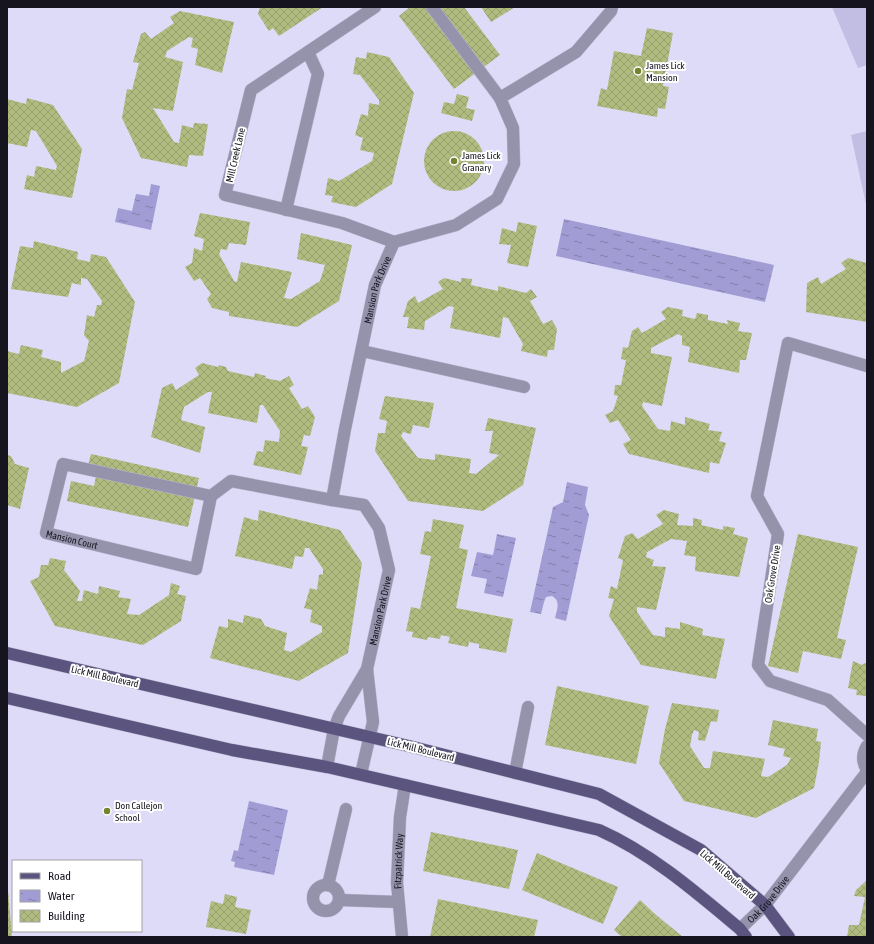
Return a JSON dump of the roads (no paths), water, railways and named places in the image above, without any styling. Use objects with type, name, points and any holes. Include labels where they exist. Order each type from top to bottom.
[{"type":"main road","name":"Lick Mill Boulevard","points":[[7,653],[369,736],[599,794],[701,850],[765,906],[789,937]]},
{"type":"main road","points":[[7,698],[232,750],[361,774],[598,830],[618,839],[687,884],[743,933]]},
{"type":"street","name":"Mill Creek Lane","points":[[375,7],[251,90],[225,196],[342,223],[394,242]]},
{"type":"street","points":[[394,242],[456,225],[497,199],[514,164],[513,128],[500,98],[432,7]]},
{"type":"street","points":[[500,98],[576,52],[611,11],[612,7]]},
{"type":"street","points":[[286,210],[318,74],[308,52]]},
{"type":"street","name":"Mansion Park Drive","points":[[361,774],[372,722],[367,669],[389,570],[379,528],[364,505],[332,500],[375,285],[394,242]]},
{"type":"street","name":"Oak Grove Drive","points":[[867,366],[788,343],[757,496],[778,534],[758,665],[770,681],[828,700],[867,735]]},
{"type":"street","points":[[362,351],[524,388]]},
{"type":"street","name":"Mansion Court","points":[[63,464],[211,496],[196,569],[46,533],[63,464]]},
{"type":"street","points":[[211,496],[231,481],[332,500]]},
{"type":"street","name":"Mansion Park Drive","points":[[326,767],[334,729],[339,716],[367,669]]},
{"type":"street","points":[[515,773],[528,707]]},
{"type":"street","name":"Oak Grove Drive","points":[[743,933],[867,771],[863,758],[864,751],[867,746]]},
{"type":"street","name":"Fitzpatrick Way","points":[[402,937],[397,883],[400,817],[405,785]]},
{"type":"street","points":[[328,885],[346,809]]},
{"type":"street","points":[[328,885],[337,890],[340,900],[335,909],[325,912],[316,906],[313,896],[318,887],[328,885]]},
{"type":"street","points":[[340,900],[398,902]]},
{"type":"water","points":[[151,184],[160,186],[151,230],[115,222],[118,208],[132,211],[136,194],[149,196]]},
{"type":"water","points":[[564,219],[774,265],[765,302],[556,256]]},
{"type":"water","points":[[567,482],[588,487],[585,505],[589,515],[566,621],[555,618],[557,600],[552,596],[546,597],[541,614],[530,612],[553,507],[563,502]]},
{"type":"water","points":[[497,534],[516,538],[503,597],[484,593],[487,579],[471,576],[477,552],[493,555]]},
{"type":"water","points":[[249,801],[288,810],[274,875],[234,867],[235,862],[231,861],[234,850],[238,851]]},
{"type":"place","name":"James Lick Mansion","points":[[638,71]]},
{"type":"place","name":"James Lick Granary","points":[[454,161]]},
{"type":"place","name":"Don Callejon School","points":[[107,811]]}]
